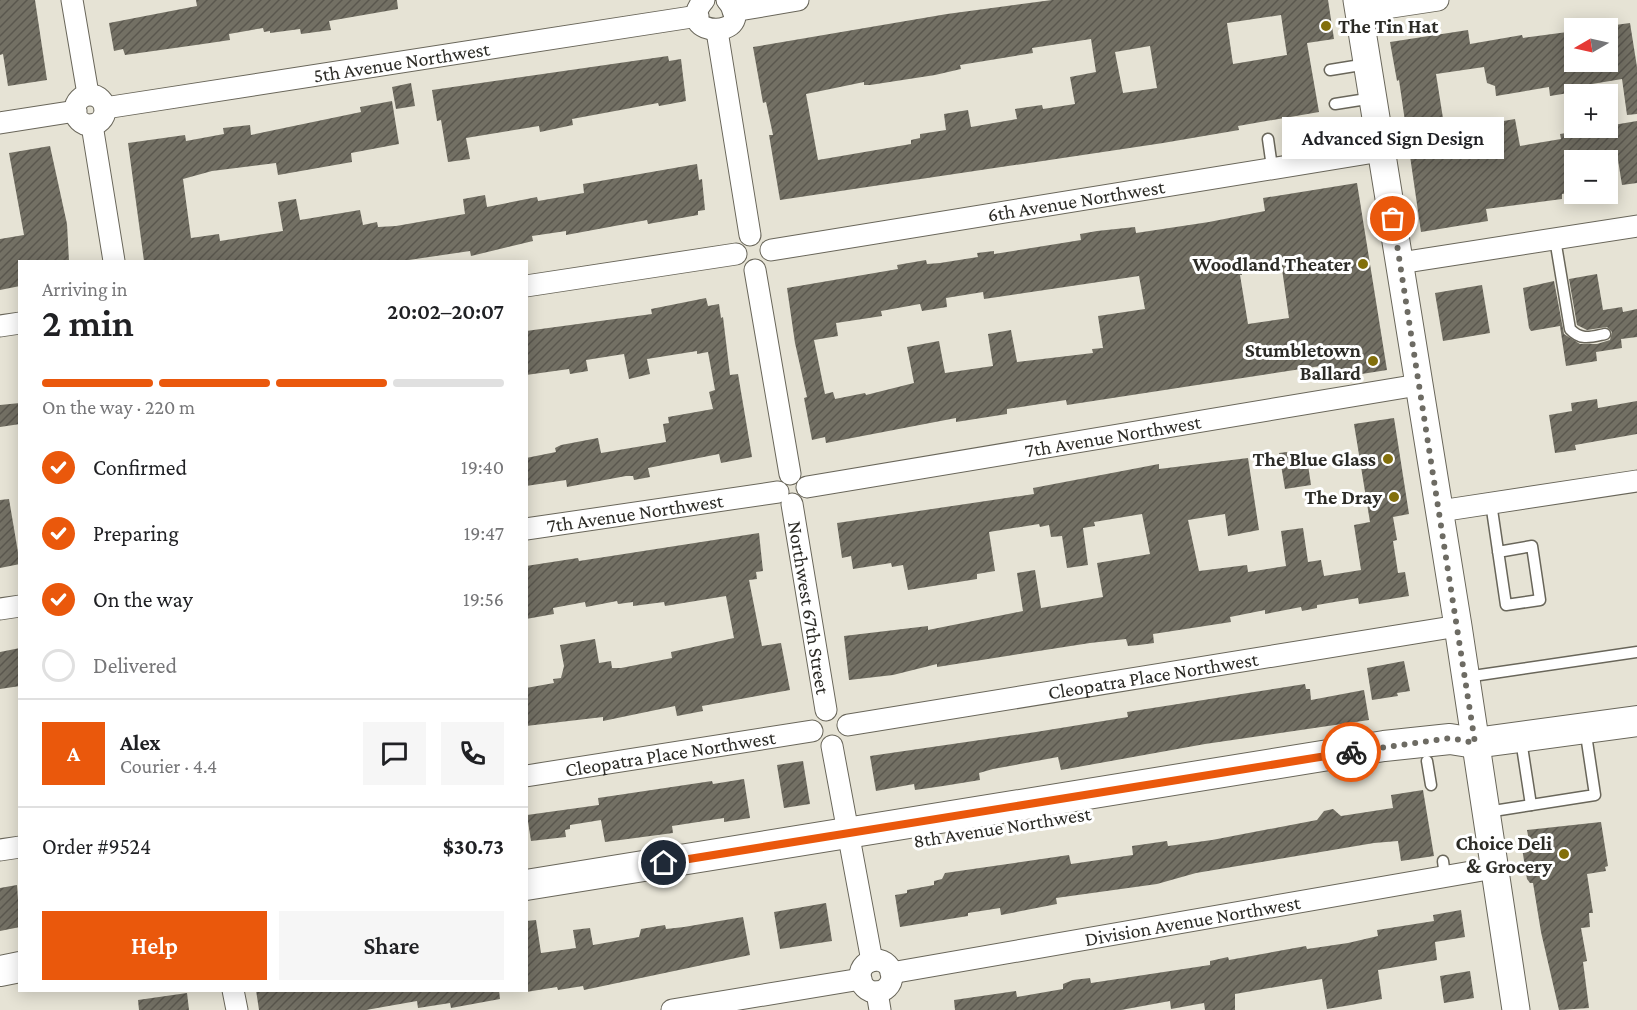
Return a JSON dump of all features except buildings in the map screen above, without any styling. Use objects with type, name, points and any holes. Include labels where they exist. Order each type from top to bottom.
[{"type":"main road","name":"8th Avenue Northwest","points":[[528,905],[850,842],[1384,746],[1450,738],[1475,743],[1637,721]]},
{"type":"main road","name":"8th Avenue Northwest","points":[[528,885],[850,842],[1429,773],[1475,743]]},
{"type":"main road","points":[[0,971],[18,968]]},
{"type":"main road","points":[[0,990],[18,987]]},
{"type":"street","points":[[0,123],[82,103],[100,98],[105,108],[102,119],[92,125],[81,122],[82,103],[72,0]]},
{"type":"street","points":[[701,8],[706,28],[717,31],[729,25],[730,5],[798,0]]},
{"type":"street","points":[[1438,0],[1358,6],[1440,511],[1516,1010]]},
{"type":"street","name":"5th Avenue Northwest","points":[[105,108],[701,8]]},
{"type":"street","points":[[717,31],[750,236]]},
{"type":"street","points":[[92,125],[114,260]]},
{"type":"street","name":"6th Avenue Northwest","points":[[771,250],[1382,151]]},
{"type":"street","points":[[1400,263],[1637,226]]},
{"type":"street","points":[[750,236],[764,238],[771,250],[770,259],[766,265],[755,270],[741,265],[736,254],[739,243],[750,236]]},
{"type":"street","points":[[528,286],[736,254]]},
{"type":"street","points":[[755,270],[804,498],[785,498]]},
{"type":"street","points":[[0,326],[18,323]]},
{"type":"street","name":"7th Avenue Northwest","points":[[799,481],[1418,385]]},
{"type":"street","points":[[1440,511],[1637,481]]},
{"type":"street","name":"7th Avenue Northwest","points":[[528,529],[785,498]]},
{"type":"street","name":"Northwest 67th Street","points":[[785,498],[826,710]]},
{"type":"street","points":[[0,609],[18,606]]},
{"type":"street","name":"Cleopatra Place Northwest","points":[[848,725],[1458,626]]},
{"type":"street","points":[[826,710],[837,711],[848,725],[843,741],[832,746],[822,744],[812,731],[815,718],[826,710]]},
{"type":"street","name":"Cleopatra Place Northwest","points":[[528,776],[812,731]]},
{"type":"street","points":[[832,746],[872,961]]},
{"type":"street","points":[[0,850],[18,847]]},
{"type":"street","name":"Division Avenue Northwest","points":[[891,974],[1444,869],[1494,868]]},
{"type":"street","points":[[672,1010],[873,993],[887,987],[891,974],[885,963],[872,961],[863,967],[873,993]]},
{"type":"street","points":[[233,992],[237,1010]]},
{"type":"lane","points":[[1330,70],[1367,64]]},
{"type":"lane","points":[[1335,104],[1373,98]]},
{"type":"lane","points":[[1305,134],[1310,161]]},
{"type":"lane","points":[[1268,139],[1272,167]]},
{"type":"lane","points":[[1555,239],[1570,328],[1576,335],[1583,338],[1605,334]]},
{"type":"lane","points":[[1491,503],[1498,552],[1506,605],[1540,600],[1532,546],[1498,552]]},
{"type":"lane","points":[[1466,677],[1637,652]]},
{"type":"lane","points":[[1486,812],[1595,795],[1584,728]]},
{"type":"lane","points":[[1520,737],[1531,805]]},
{"type":"way so far","points":[[1351,752],[1450,738],[1475,743],[1393,219]]},
{"type":"place","name":"The Tin Hat","points":[[1326,26]]},
{"type":"place","name":"Advanced Sign Design","points":[[1393,219]]},
{"type":"place","name":"Woodland Theater","points":[[1363,264]]},
{"type":"place","name":"Stumbletown Ballard","points":[[1373,361]]},
{"type":"place","name":"The Blue Glass","points":[[1388,459]]},
{"type":"place","name":"The Dray","points":[[1394,497]]},
{"type":"place","name":"Choice Deli & Grocery","points":[[1564,854]]},
{"type":"route","points":[[664,863],[1351,752]]}]
